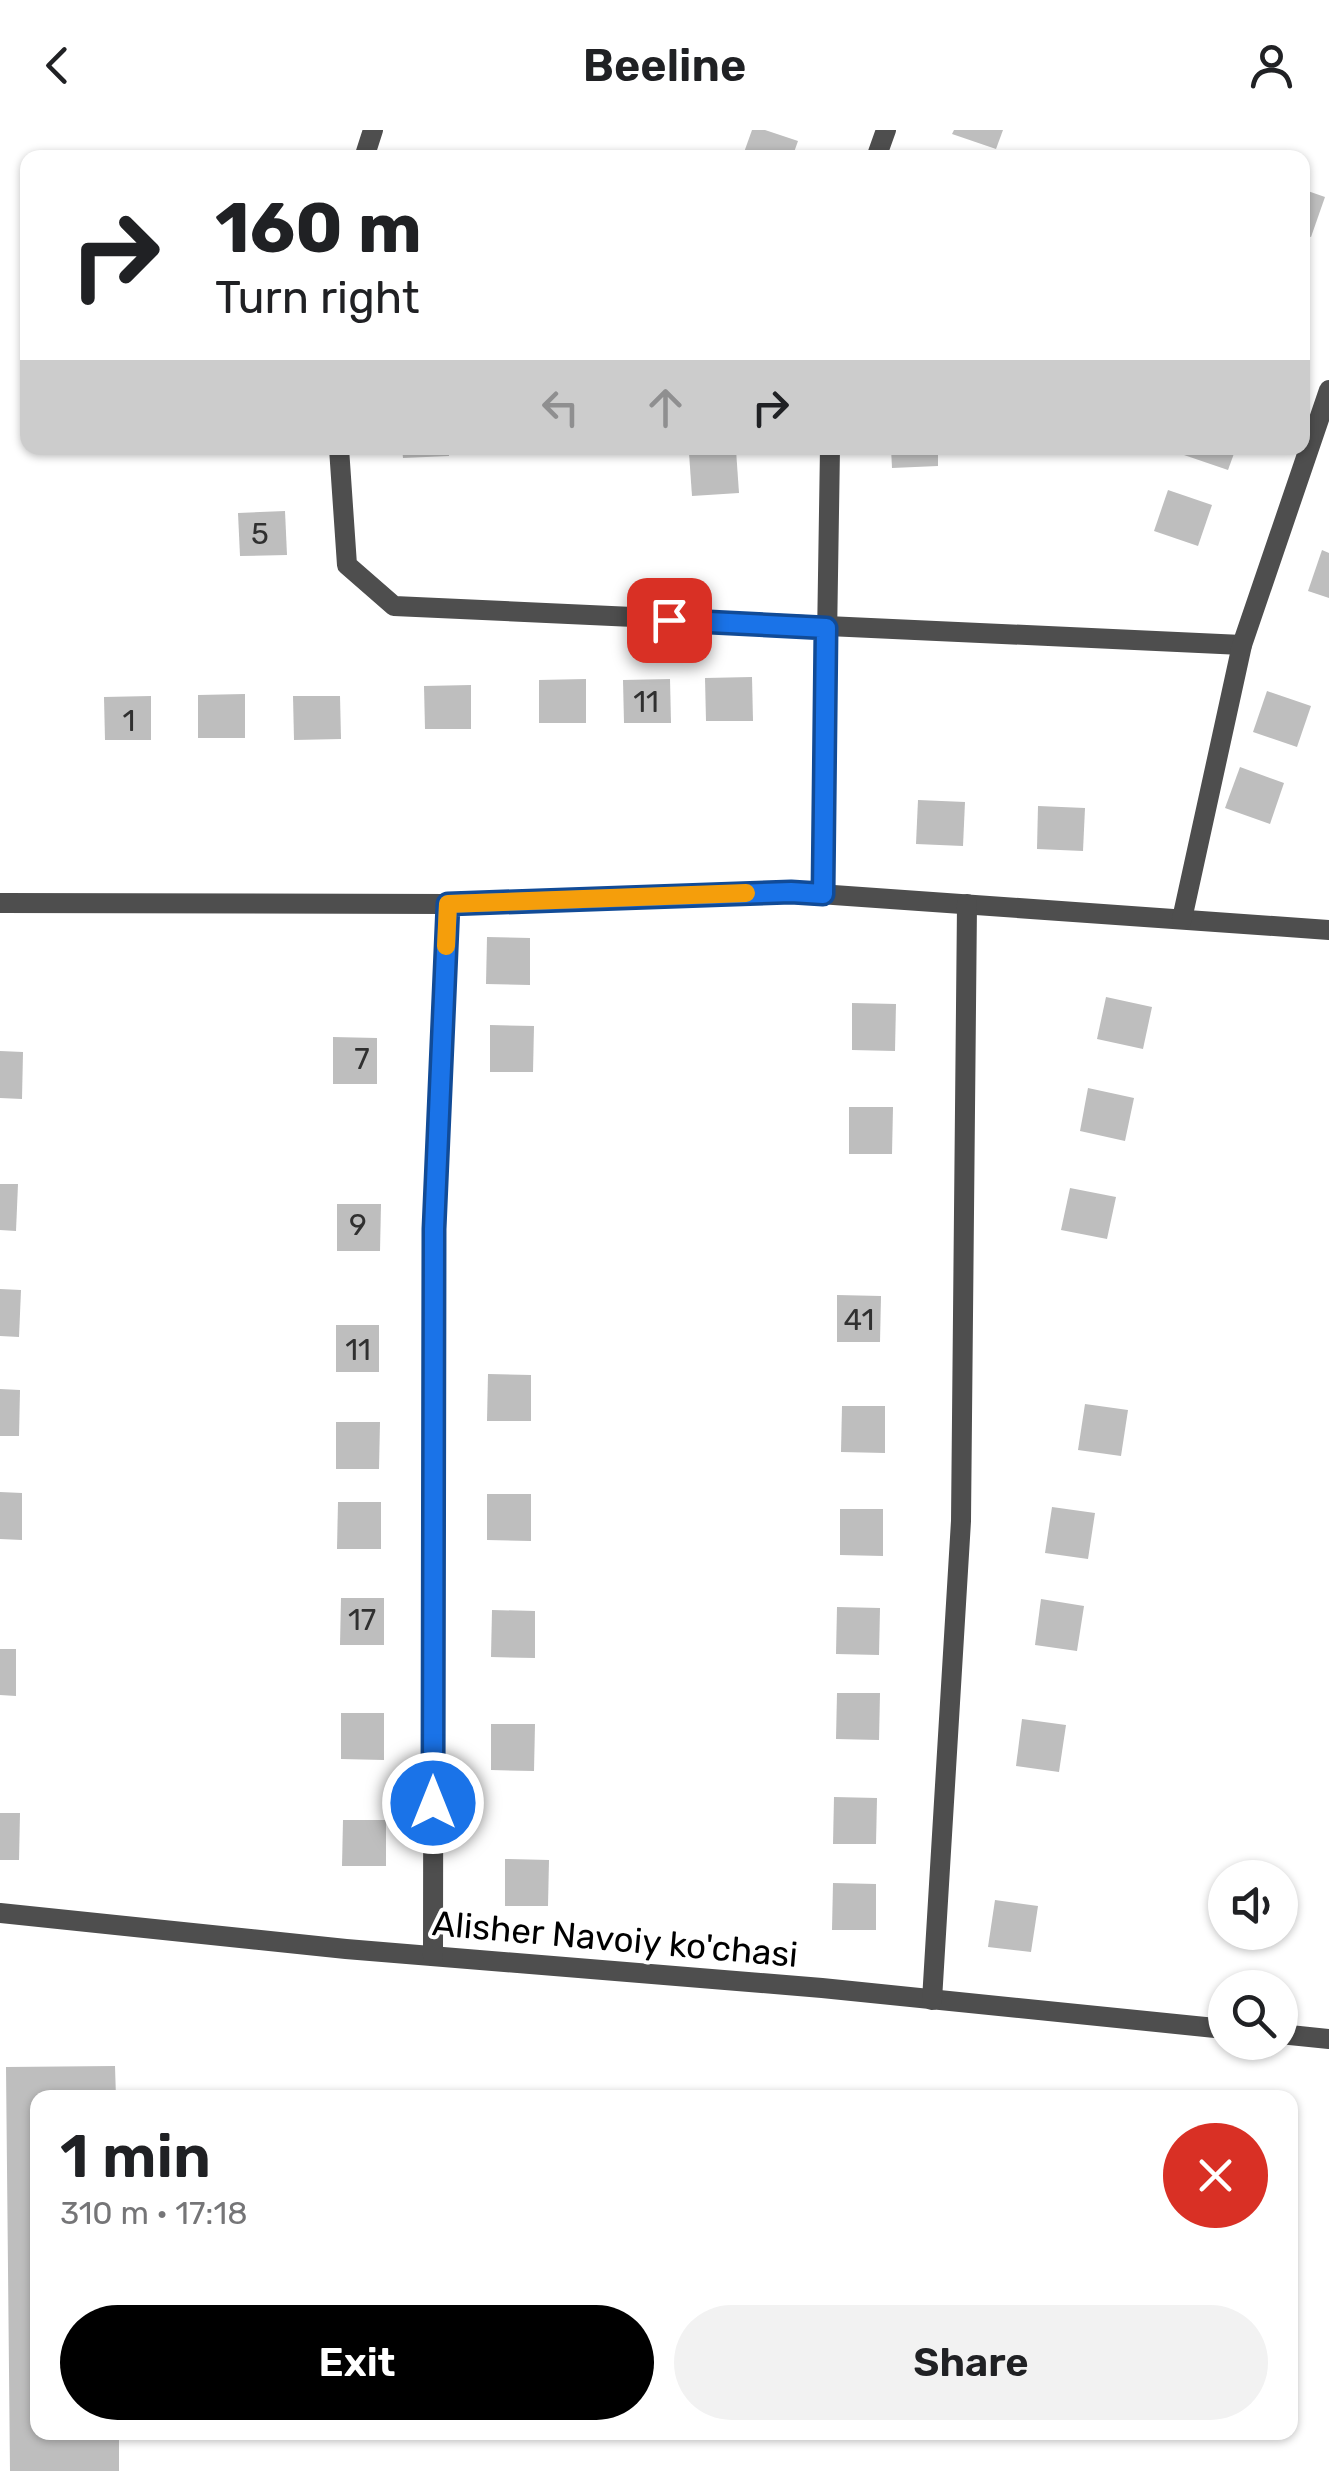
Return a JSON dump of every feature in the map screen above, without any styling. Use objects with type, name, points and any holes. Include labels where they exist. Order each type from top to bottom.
[{"type":"street","points":[[1310,446],[1329,390]]},
{"type":"street","points":[[339,455],[347,565],[394,606],[1242,645]]},
{"type":"street","points":[[823,894],[830,455]]},
{"type":"street","points":[[1182,920],[1242,645],[1307,455]]},
{"type":"street","points":[[0,903],[448,904],[791,892],[1329,930]]},
{"type":"street","points":[[432,1956],[434,1229],[448,904]]},
{"type":"street","points":[[932,2000],[961,1521],[967,904]]},
{"type":"street","name":"Alisher Navoiy ko'chasi","points":[[0,1914],[1208,2027]]},
{"type":"street","points":[[1298,2036],[1329,2039]]},
{"type":"building","points":[[752,130],[765,130],[798,141],[795,150],[745,150]]},
{"type":"building","points":[[954,130],[1003,130],[996,149],[952,134]]},
{"type":"building","points":[[1310,192],[1325,197],[1310,237]]},
{"type":"building","points":[[403,455],[449,455],[449,456]]},
{"type":"building","points":[[689,455],[736,455],[739,493],[692,496]]},
{"type":"building","points":[[891,455],[938,455],[938,466],[892,468]]},
{"type":"building","points":[[1184,455],[1233,455],[1228,470]]},
{"type":"building","points":[[1168,490],[1212,505],[1198,546],[1154,531]]},
{"type":"building","points":[[285,511],[287,555],[240,556],[238,513]]},
{"type":"building","points":[[1322,550],[1329,553],[1329,598],[1308,591]]},
{"type":"building","points":[[752,677],[753,721],[706,721],[705,678]]},
{"type":"building","points":[[586,679],[586,723],[539,723],[539,680]]},
{"type":"building","points":[[670,679],[671,723],[624,723],[623,680]]},
{"type":"building","points":[[471,685],[471,729],[425,729],[424,686]]},
{"type":"building","points":[[1267,691],[1311,706],[1297,747],[1253,732]]},
{"type":"building","points":[[245,694],[245,738],[198,738],[198,695]]},
{"type":"building","points":[[151,696],[151,740],[105,740],[104,697]]},
{"type":"building","points":[[293,696],[340,696],[341,739],[294,740]]},
{"type":"building","points":[[1240,767],[1284,783],[1270,824],[1225,808]]},
{"type":"building","points":[[918,800],[965,802],[963,846],[916,844]]},
{"type":"building","points":[[1038,806],[1085,808],[1083,851],[1037,849]]},
{"type":"building","points":[[487,937],[530,938],[530,985],[486,984]]},
{"type":"building","points":[[1106,997],[1152,1007],[1143,1049],[1097,1039]]},
{"type":"building","points":[[852,1003],[896,1004],[895,1051],[852,1050]]},
{"type":"building","points":[[490,1025],[534,1026],[533,1072],[490,1072]]},
{"type":"building","points":[[333,1037],[377,1038],[377,1084],[333,1084]]},
{"type":"building","points":[[0,1051],[23,1052],[22,1099],[0,1098]]},
{"type":"building","points":[[1088,1088],[1134,1098],[1125,1141],[1080,1131]]},
{"type":"building","points":[[849,1107],[893,1107],[892,1154],[849,1154]]},
{"type":"building","points":[[0,1184],[18,1184],[16,1231],[0,1230]]},
{"type":"building","points":[[1070,1188],[1116,1197],[1107,1239],[1061,1230]]},
{"type":"building","points":[[337,1204],[381,1204],[380,1251],[337,1251]]},
{"type":"building","points":[[0,1289],[21,1290],[19,1337],[0,1336]]},
{"type":"building","points":[[837,1295],[881,1296],[880,1342],[837,1342]]},
{"type":"building","points":[[336,1325],[379,1325],[379,1372],[336,1372]]},
{"type":"building","points":[[488,1374],[531,1375],[531,1421],[487,1421]]},
{"type":"building","points":[[0,1389],[20,1390],[19,1436],[0,1436]]},
{"type":"building","points":[[1085,1404],[1128,1410],[1121,1456],[1078,1450]]},
{"type":"building","points":[[842,1406],[885,1406],[885,1453],[841,1452]]},
{"type":"building","points":[[336,1422],[380,1422],[379,1469],[336,1469]]},
{"type":"building","points":[[0,1492],[22,1493],[22,1540],[0,1539]]},
{"type":"building","points":[[487,1494],[531,1494],[531,1541],[487,1540]]},
{"type":"building","points":[[338,1502],[381,1502],[381,1549],[337,1549]]},
{"type":"building","points":[[1052,1507],[1095,1513],[1088,1559],[1045,1553]]},
{"type":"building","points":[[840,1509],[883,1509],[883,1556],[840,1555]]},
{"type":"building","points":[[341,1598],[384,1598],[384,1645],[340,1645]]},
{"type":"building","points":[[1041,1599],[1084,1606],[1077,1651],[1035,1645]]},
{"type":"building","points":[[837,1607],[880,1608],[879,1655],[836,1654]]},
{"type":"building","points":[[492,1610],[535,1611],[535,1658],[491,1657]]},
{"type":"building","points":[[0,1649],[16,1649],[16,1696],[0,1695]]},
{"type":"building","points":[[837,1693],[880,1693],[879,1740],[836,1739]]},
{"type":"building","points":[[341,1713],[384,1713],[384,1760],[341,1759]]},
{"type":"building","points":[[1022,1719],[1066,1725],[1059,1772],[1016,1766]]},
{"type":"building","points":[[491,1724],[535,1724],[534,1771],[491,1770]]},
{"type":"building","points":[[834,1797],[877,1798],[876,1844],[833,1844]]},
{"type":"building","points":[[0,1813],[20,1813],[19,1860],[0,1860]]},
{"type":"building","points":[[343,1820],[386,1820],[386,1866],[342,1866]]},
{"type":"building","points":[[505,1859],[549,1860],[548,1906],[505,1906]]},
{"type":"building","points":[[833,1883],[876,1884],[876,1930],[832,1930]]},
{"type":"building","points":[[995,1900],[1038,1906],[1031,1952],[988,1947]]},
{"type":"building","points":[[115,2066],[116,2090],[30,2090],[30,2440],[119,2440],[119,2471],[10,2471],[6,2067]]},
{"type":"slow traffic","points":[[446,946],[448,904],[746,893]]},
{"type":"route","points":[[433,1803],[434,1229],[448,904],[823,894],[826,628],[669,620]]}]
